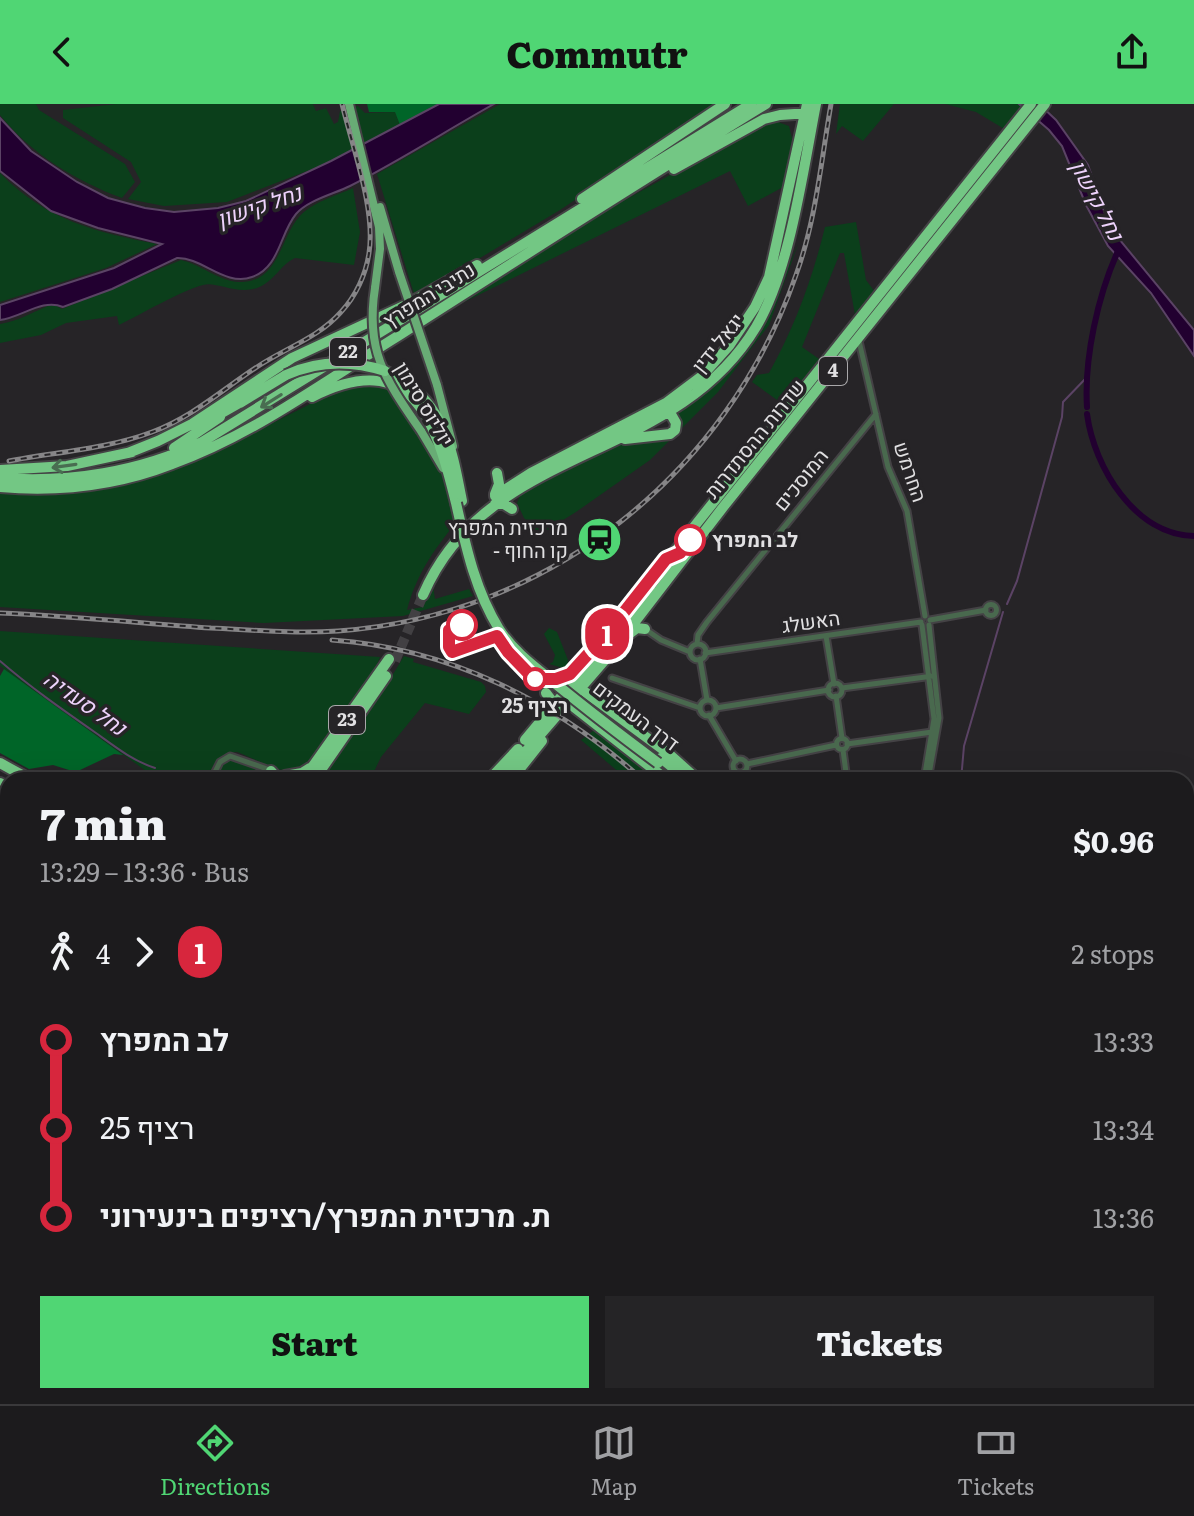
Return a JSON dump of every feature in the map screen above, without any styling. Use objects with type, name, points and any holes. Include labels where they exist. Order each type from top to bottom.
[{"type":"highway","points":[[553,219],[725,104]]},
{"type":"highway","name":"נתיבי המפרץ","points":[[0,478],[50,479],[116,471],[188,448],[219,433],[751,104]]},
{"type":"highway","name":"נתיבי המפרץ","points":[[0,487],[47,489],[122,479],[170,466],[225,442],[766,104]]},
{"type":"highway","name":"שדרות ההסתדרות","points":[[519,753],[606,651],[858,340],[1027,118],[1031,104]]},
{"type":"highway","name":"שדרות ההסתדרות","points":[[635,615],[697,523],[1027,118],[1045,104]]},
{"type":"highway","points":[[581,220],[771,117],[813,107],[807,171],[786,249]]},
{"type":"highway","name":"יגאל ידין","points":[[498,498],[538,469],[666,409],[712,365],[742,329],[760,299],[775,253],[798,142],[813,107]]},
{"type":"highway","name":"יגאל ידין","points":[[498,498],[616,441],[709,384],[751,335],[768,303],[786,249],[813,107]]},
{"type":"highway","points":[[771,117],[792,123],[798,142]]},
{"type":"highway","points":[[295,385],[435,290],[670,153]]},
{"type":"highway","points":[[128,453],[183,429],[292,358],[435,290]]},
{"type":"highway","points":[[0,470],[67,466],[128,453],[186,432],[286,375],[313,365],[337,362],[385,371],[410,384],[434,409],[447,436],[454,479]]},
{"type":"highway","points":[[225,442],[338,384],[357,380],[380,381],[405,392],[427,416],[454,479]]},
{"type":"highway","points":[[116,471],[186,442],[243,401]]},
{"type":"highway","points":[[616,441],[668,436],[676,425],[666,409]]},
{"type":"highway","points":[[497,473],[498,498],[504,504],[514,507],[521,488]]},
{"type":"highway","name":"דרך העמקים","points":[[454,479],[482,580],[512,637],[525,651],[676,772]]},
{"type":"highway","points":[[420,594],[452,543],[498,498]]},
{"type":"highway","points":[[606,651],[633,630],[645,629]]},
{"type":"highway","name":"שדרות ההסתדרות","points":[[519,753],[549,711],[573,691],[587,665],[606,651]]},
{"type":"highway","name":"23","points":[[312,772],[392,660]]},
{"type":"highway","points":[[571,674],[587,665]]},
{"type":"highway","points":[[585,715],[573,691],[588,688],[596,699],[689,772]]},
{"type":"highway","points":[[546,693],[552,701],[549,711]]},
{"type":"highway","points":[[516,772],[566,711],[571,710],[585,715],[657,772]]},
{"type":"highway","points":[[513,772],[519,753]]},
{"type":"highway","name":"4","points":[[500,772],[519,753]]},
{"type":"highway","name":"4","points":[[506,772],[519,753]]},
{"type":"highway","name":"דרך העמקים","points":[[659,760],[671,772]]},
{"type":"highway","points":[[304,772],[319,766],[321,772]]},
{"type":"highway","name":"23","points":[[317,772],[319,766]]},
{"type":"main road","name":"יוליוס סימון","points":[[351,105],[374,196],[450,427],[454,479]]},
{"type":"main road","name":"יוליוס סימון","points":[[374,196],[380,237],[371,328],[378,357],[391,386],[454,479]]},
{"type":"street","name":"החרמש","points":[[858,340],[888,467],[907,511],[926,622],[938,704],[927,772]]},
{"type":"street","name":"המוסכים","points":[[697,644],[698,635],[707,622],[876,414]]},
{"type":"street","name":"האשלג","points":[[705,653],[926,622],[986,610]]},
{"type":"street","points":[[635,615],[645,629],[661,640],[700,659]]},
{"type":"street","points":[[709,715],[716,708],[829,690],[834,684],[826,636]]},
{"type":"street","points":[[690,652],[697,644],[704,647],[705,653],[700,659],[707,700]]},
{"type":"street","points":[[834,684],[842,688],[932,676]]},
{"type":"street","points":[[612,678],[700,708],[702,713],[709,715],[736,761],[735,769],[743,772],[747,764]]},
{"type":"street","points":[[836,696],[842,688]]},
{"type":"street","points":[[829,690],[831,695],[836,696]]},
{"type":"street","points":[[836,696],[847,772]]},
{"type":"street","points":[[700,708],[707,700]]},
{"type":"street","points":[[707,700],[713,702],[716,708]]},
{"type":"street","points":[[747,764],[836,745],[845,747],[934,731]]},
{"type":"street","points":[[836,745],[842,738]]},
{"type":"street","points":[[215,772],[220,762],[234,756],[271,771]]},
{"type":"street","points":[[736,761],[742,760],[747,764]]},
{"type":"green space","points":[[0,104],[36,104],[39,110],[125,164],[135,182],[122,198],[71,175],[40,154],[12,129],[0,115]]},
{"type":"green space","points":[[117,104],[313,104],[316,111],[326,108],[334,124],[338,122],[340,111],[358,106],[365,113],[395,112],[400,125],[320,166],[227,202],[164,206],[128,199],[141,182],[131,162],[63,118],[63,110]]},
{"type":"green space","points":[[367,104],[438,104],[400,125],[395,112],[369,112]]},
{"type":"green space","points":[[500,104],[719,104],[560,210],[415,297],[377,174]]},
{"type":"green space","points":[[840,104],[894,104],[863,141],[842,126],[836,134]]},
{"type":"green space","points":[[945,104],[1019,104],[1023,108],[1006,130],[976,112]]},
{"type":"green space","points":[[775,121],[789,126],[794,146],[785,186],[748,206],[730,171],[448,310],[566,233],[763,123]]},
{"type":"green space","points":[[0,173],[35,202],[72,222],[157,244],[106,268],[0,302]]},
{"type":"green space","points":[[353,188],[360,232],[354,265],[295,258],[257,288],[242,290],[203,285],[172,297],[119,325],[117,316],[66,323],[41,335],[0,343],[0,324],[53,304],[62,309],[181,260],[232,281],[252,280],[271,267],[304,212]]},
{"type":"green space","points":[[856,222],[866,280],[875,292],[855,315],[844,253],[840,253],[802,347],[822,361],[787,407],[752,382],[757,375],[769,373],[787,338],[825,227]]},
{"type":"green space","points":[[798,244],[769,325],[718,392],[650,460],[534,538],[534,528],[524,518],[517,503],[522,491],[616,443],[674,435],[675,414],[719,379],[751,340]]},
{"type":"green space","points":[[368,385],[389,390],[445,477],[455,524],[426,565],[407,610],[423,607],[433,586],[435,599],[469,589],[473,596],[403,616],[264,623],[0,607],[0,492],[43,494],[86,490],[128,481],[209,453],[344,388]]},
{"type":"green space","points":[[549,628],[557,632],[568,660],[567,669],[549,664],[555,655],[544,634]]},
{"type":"green space","points":[[0,631],[380,657],[366,685],[328,741],[301,767],[290,771],[237,752],[221,757],[210,772],[147,772],[0,666]]},
{"type":"green space","points":[[404,656],[414,659],[413,662],[481,682],[486,692],[469,714],[425,703],[381,757],[374,772],[328,772],[329,769]]},
{"type":"green space","points":[[4,669],[123,755],[114,754],[80,770],[69,770],[53,765],[29,769],[0,753],[0,676]]},
{"type":"green space","points":[[597,728],[649,772],[619,772],[581,740]]},
{"type":"green space","points":[[233,758],[268,772],[217,772],[222,763]]},
{"type":"water","name":"נחל קישון","points":[[439,104],[494,104],[350,186],[301,209],[290,222],[274,258],[252,277],[232,278],[177,258],[112,289],[63,307],[47,305],[0,320],[0,305],[114,268],[162,244],[98,228],[51,211],[0,171],[0,118],[31,151],[77,182],[108,198],[174,212],[218,208],[246,201],[331,161]]},
{"type":"water","name":"נחל קישון","points":[[1019,104],[1039,104],[1056,120],[1088,165],[1110,228],[1194,330],[1194,356],[1151,293],[1108,246],[1086,205],[1062,146]]},
{"type":"waterway","points":[[1087,407],[1088,368],[1094,327],[1104,287],[1118,251]]},
{"type":"waterway","points":[[1007,604],[1017,581],[1062,417],[1063,402],[1089,375]]},
{"type":"waterway","points":[[1087,414],[1098,455],[1121,494],[1153,524],[1173,533],[1194,536]]},
{"type":"waterway","points":[[962,772],[964,746],[1003,612]]},
{"type":"waterway","name":"נחל סעדיה","points":[[0,661],[117,748],[155,768]]},
{"type":"tunnel","points":[[395,661],[423,595]]},
{"type":"railway","points":[[9,461],[81,450],[135,438],[167,426],[260,365],[313,335],[341,312],[363,277],[370,236],[366,198],[342,104]]},
{"type":"railway","points":[[0,613],[258,631],[338,631],[415,620],[489,597],[557,564],[620,522],[676,471],[725,412],[765,347],[803,254],[831,104]]},
{"type":"railway","points":[[332,640],[418,654],[499,684],[575,726],[634,772]]},
{"type":"bus line","name":"1","points":[[462,625],[449,630],[452,652],[497,636],[534,679],[566,676],[580,665],[610,630],[666,559],[680,553],[690,540]]},
{"type":"place","name":"מרכזית המפרץ - קו החוף","points":[[599,540]]},
{"type":"place","name":"לב המפרץ","points":[[690,540]]},
{"type":"place","name":"רציף 25","points":[[535,679]]}]
